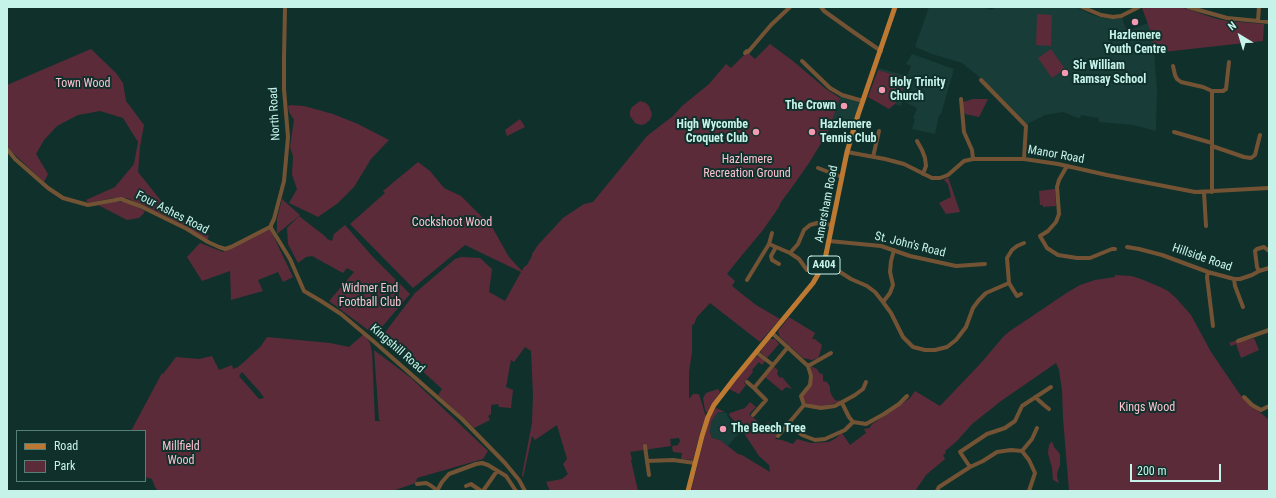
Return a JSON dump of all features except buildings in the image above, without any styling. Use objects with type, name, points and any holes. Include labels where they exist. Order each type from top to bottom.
[{"type":"main road","name":"Amersham Road","points":[[688,491],[708,417],[714,405],[813,284],[824,264],[847,152],[895,7]]},
{"type":"street","name":"North Road","points":[[270,227],[274,219],[284,181],[288,137],[284,73],[285,7]]},
{"type":"street","points":[[745,54],[762,37],[771,25],[790,7]]},
{"type":"street","points":[[821,7],[824,11],[881,51]]},
{"type":"street","points":[[1082,7],[1101,15],[1113,17],[1121,16],[1139,7]]},
{"type":"street","points":[[1188,7],[1218,17],[1269,22]]},
{"type":"street","points":[[1258,21],[1259,7]]},
{"type":"street","points":[[746,47],[750,50]]},
{"type":"street","points":[[802,61],[830,88],[842,95],[863,101]]},
{"type":"street","points":[[1173,66],[1177,79],[1181,82],[1212,91],[1223,91],[1226,89],[1229,62]]},
{"type":"street","points":[[981,80],[1026,126],[1024,159]]},
{"type":"street","points":[[1212,91],[1212,192]]},
{"type":"street","points":[[960,99],[964,132],[972,150],[973,159]]},
{"type":"street","points":[[873,156],[879,131]]},
{"type":"street","points":[[1174,132],[1250,158],[1255,155],[1260,135]]},
{"type":"street","points":[[917,141],[925,158],[926,166],[923,174]]},
{"type":"street","name":"Four Ashes Road","points":[[7,149],[15,159],[48,188],[63,198],[88,205],[121,199],[140,206],[224,249],[270,227]]},
{"type":"street","name":"Manor Road","points":[[847,152],[873,156],[904,164],[932,178],[940,178],[948,175],[964,161],[973,159],[1024,159],[1195,192],[1269,188]]},
{"type":"street","points":[[1066,166],[1059,180],[1059,214],[1056,222],[1048,231],[1040,236],[1047,248],[1058,255],[1077,258],[1090,258],[1115,249]]},
{"type":"street","points":[[818,168],[842,177]]},
{"type":"street","points":[[1204,192],[1206,226]]},
{"type":"street","points":[[790,253],[798,244],[804,230],[810,225],[818,223],[832,225]]},
{"type":"street","name":"Kingshill Road","points":[[270,227],[290,259],[304,291],[341,314],[462,418],[505,463],[519,480],[525,491]]},
{"type":"street","points":[[747,280],[769,244],[772,233]]},
{"type":"street","name":"St. John's Road","points":[[829,241],[881,246],[910,256],[956,266],[985,264]]},
{"type":"street","points":[[1021,294],[1017,296],[1009,283],[1008,258],[1012,250],[1024,243]]},
{"type":"street","points":[[769,244],[790,253],[799,259],[807,270]]},
{"type":"street","points":[[776,247],[771,256],[773,263],[779,264]]},
{"type":"street","points":[[1260,271],[1257,267],[1255,251],[1264,247],[1269,251]]},
{"type":"street","name":"Hillside Road","points":[[1127,248],[1162,255],[1208,272],[1234,279],[1240,279],[1269,268]]},
{"type":"street","points":[[883,302],[890,293],[893,285],[890,272],[894,250]]},
{"type":"street","points":[[824,264],[867,286],[883,302],[903,337],[913,347],[925,350],[935,350],[947,347],[956,340],[966,327],[973,308],[979,300],[986,293],[1009,283]]},
{"type":"street","points":[[1208,272],[1207,277],[1214,326]]},
{"type":"street","points":[[1234,279],[1243,307]]},
{"type":"street","points":[[1238,341],[1269,330]]},
{"type":"street","points":[[772,333],[808,366],[811,376],[810,385],[801,396],[804,405]]},
{"type":"street","points":[[754,388],[788,347]]},
{"type":"street","points":[[756,352],[773,365]]},
{"type":"street","points":[[808,366],[831,353]]},
{"type":"street","points":[[747,382],[766,400],[753,415]]},
{"type":"street","points":[[804,405],[821,408],[835,406],[863,389],[866,382]]},
{"type":"street","points":[[970,467],[960,452],[987,434],[1005,428],[1015,421],[1022,406],[1051,387]]},
{"type":"street","points":[[842,403],[853,422],[866,424],[899,404],[907,396]]},
{"type":"street","points":[[1244,396],[1252,405],[1261,410],[1269,406]]},
{"type":"street","points":[[1035,397],[1049,409]]},
{"type":"street","points":[[778,436],[804,405]]},
{"type":"street","points":[[788,424],[802,435],[815,440],[825,439],[845,430],[853,422]]},
{"type":"street","points":[[1022,451],[1032,439],[1037,428]]},
{"type":"street","points":[[645,446],[649,475]]},
{"type":"street","points":[[937,491],[939,487],[997,452],[1011,450],[1022,451],[1029,460],[1035,473],[1029,491]]},
{"type":"street","points":[[647,461],[673,460],[695,463]]},
{"type":"street","points":[[417,484],[430,484],[437,491],[449,474],[482,463],[506,476],[516,491]]},
{"type":"street","points":[[466,486],[471,484],[482,491],[497,471]]},
{"type":"shaded area","name":"Sir William Ramsay School","points":[[929,7],[981,7],[992,10],[996,7],[1078,8],[1103,18],[1123,18],[1127,31],[1148,23],[1153,39],[1157,91],[1156,131],[1133,125],[1099,122],[1099,118],[1081,115],[1080,118],[1078,118],[1063,112],[1045,115],[1027,124],[984,81],[962,63],[915,47]]},
{"type":"shaded area","points":[[912,54],[954,69],[941,114],[938,119],[935,134],[912,129],[915,119],[913,118],[917,108],[903,101],[901,106],[895,104],[904,85],[899,82],[902,77],[878,70],[879,68],[907,76],[911,66],[906,64]]},
{"type":"shaded area","points":[[840,96],[858,100],[860,106],[852,129],[840,124],[839,126],[831,123]]},
{"type":"shaded area","points":[[718,412],[727,413],[727,416],[740,432],[728,446],[720,440],[712,438],[711,435],[711,422]]},
{"type":"green space","points":[[1181,7],[1217,19],[1264,24],[1263,41],[1154,53],[1151,32],[1142,8]]},
{"type":"green space","points":[[1037,14],[1052,15],[1051,46],[1036,45]]},
{"type":"green space","points":[[770,44],[826,89],[840,98],[828,132],[809,163],[763,230],[727,274],[735,281],[732,286],[756,305],[780,319],[760,342],[710,303],[692,325],[689,399],[693,394],[699,394],[706,417],[701,429],[693,460],[681,459],[682,453],[673,452],[672,447],[678,445],[680,441],[679,438],[670,439],[671,446],[630,452],[638,491],[550,491],[546,482],[562,479],[568,474],[563,464],[567,459],[557,425],[535,440],[532,436],[523,478],[522,475],[532,423],[533,395],[531,351],[525,347],[514,362],[511,360],[506,387],[513,390],[511,408],[499,407],[498,404],[491,405],[491,414],[488,416],[490,420],[474,428],[438,395],[442,389],[383,335],[415,293],[455,259],[461,257],[480,258],[492,269],[489,292],[505,301],[521,272],[465,245],[413,288],[350,224],[385,193],[383,191],[418,162],[430,171],[444,188],[461,196],[492,227],[509,257],[522,271],[538,245],[563,218],[584,204],[593,202],[647,136],[673,116],[682,106],[709,84],[726,64],[731,68],[747,52],[755,59]]},
{"type":"green space","name":"Town Wood","points":[[91,49],[116,73],[123,83],[126,101],[144,125],[138,172],[170,212],[209,236],[207,240],[163,215],[127,198],[113,198],[88,203],[86,200],[115,187],[134,164],[138,142],[123,118],[100,111],[78,115],[57,126],[44,140],[36,154],[48,174],[44,182],[12,152],[7,145],[7,85]]},
{"type":"green space","points":[[1051,49],[1065,69],[1052,78],[1038,58]]},
{"type":"green space","points":[[878,70],[902,77],[899,82],[905,85],[895,104],[889,109],[868,97]]},
{"type":"green space","points":[[973,99],[988,99],[979,117],[965,114],[963,110],[963,102]]},
{"type":"green space","points":[[640,101],[649,106],[652,114],[650,120],[641,125],[635,123],[630,116],[632,107]]},
{"type":"green space","points":[[288,106],[304,106],[333,114],[358,124],[389,140],[371,159],[354,187],[338,203],[318,217],[289,203],[297,189],[292,175],[293,156],[290,147],[294,120],[289,112]]},
{"type":"green space","points":[[520,119],[525,127],[507,136],[505,130]]},
{"type":"green space","points":[[948,177],[960,212],[946,214],[939,203],[951,197],[948,184],[944,180]]},
{"type":"green space","points":[[1055,189],[1056,206],[1043,207],[1043,205],[1040,205],[1039,191]]},
{"type":"green space","points":[[282,199],[300,215],[277,234],[277,219]]},
{"type":"green space","points":[[115,202],[127,202],[145,212],[139,218],[127,220],[98,205]]},
{"type":"green space","name":"Widmer End Football Club","points":[[299,216],[327,239],[332,241],[334,234],[345,225],[372,256],[410,294],[375,335],[329,301],[354,272],[347,268],[343,273],[312,256],[306,257],[298,263],[288,244],[287,228]]},
{"type":"green space","points":[[270,229],[293,277],[283,282],[278,272],[258,280],[263,291],[231,300],[230,271],[202,281],[187,257],[200,243],[223,252]]},
{"type":"green space","name":"Kings Wood","points":[[1115,275],[1131,276],[1141,279],[1168,291],[1176,298],[1191,315],[1211,352],[1239,393],[1269,420],[1269,491],[1069,491],[1062,390],[1059,370],[1056,363],[1001,401],[972,424],[957,441],[945,451],[946,453],[943,455],[945,459],[926,475],[915,491],[691,491],[705,434],[711,415],[716,408],[725,412],[718,412],[711,422],[710,432],[712,438],[720,440],[738,454],[770,472],[769,465],[759,456],[742,430],[729,415],[730,413],[745,408],[750,402],[756,407],[749,414],[763,426],[768,422],[779,431],[775,439],[793,444],[797,439],[811,443],[829,442],[842,433],[850,445],[866,433],[864,429],[870,428],[871,425],[910,398],[915,391],[940,406],[1010,331],[1080,285],[1095,280],[1115,277]]},
{"type":"green space","points":[[789,317],[815,333],[812,339],[815,339],[822,345],[818,358],[812,360],[803,358],[780,337],[778,331]]},
{"type":"green space","name":"Millfield Wood","points":[[364,334],[370,343],[372,352],[375,421],[381,421],[379,420],[374,350],[411,378],[488,451],[483,459],[417,478],[416,483],[392,491],[158,491],[152,479],[146,477],[146,430],[132,430],[162,373],[163,374],[176,357],[199,359],[212,356],[219,370],[232,365],[233,369],[238,367],[261,346],[267,337],[330,343],[349,347]],"holes":[[[242,372],[264,398],[259,399],[239,376]]]},
{"type":"green space","points":[[1245,337],[1247,340],[1254,338],[1259,350],[1241,358],[1236,344],[1231,346],[1229,343]]},
{"type":"green space","points":[[770,339],[775,339],[779,344],[767,358],[760,352]]},
{"type":"green space","points":[[757,356],[766,360],[762,365],[759,362],[752,370],[753,372],[744,383],[746,385],[739,394],[729,389],[753,359]]},
{"type":"green space","points":[[811,366],[817,369],[820,374],[822,373],[823,381],[827,382],[834,399],[837,401],[839,400],[840,402],[817,406],[804,401],[802,397],[812,380]]},
{"type":"green space","points":[[774,367],[778,370],[777,374],[780,378],[782,377],[792,389],[786,387],[782,391],[765,377]]},
{"type":"green space","points":[[718,389],[720,392],[707,413],[703,398],[706,393]]},
{"type":"green space","points":[[1052,441],[1054,447],[1060,454],[1060,465],[1057,473],[1059,483],[1053,480],[1052,468],[1048,453],[1049,445]]},
{"type":"place","name":"Hazlemere Youth Centre","points":[[1135,22]]},
{"type":"place","name":"Sir William Ramsay School","points":[[1065,73]]},
{"type":"place","name":"Holy Trinity Church","points":[[882,90]]},
{"type":"place","name":"The Crown","points":[[844,106]]},
{"type":"place","name":"High Wycombe Croquet Club","points":[[756,132]]},
{"type":"place","name":"Hazlemere Tennis Club","points":[[812,132]]},
{"type":"place","name":"The Beech Tree","points":[[723,429]]},
{"type":"park label","name":"Hazlemere Recreation Ground","points":[[747,167]]},
{"type":"park label","name":"Cockshoot Wood","points":[[452,223]]}]
